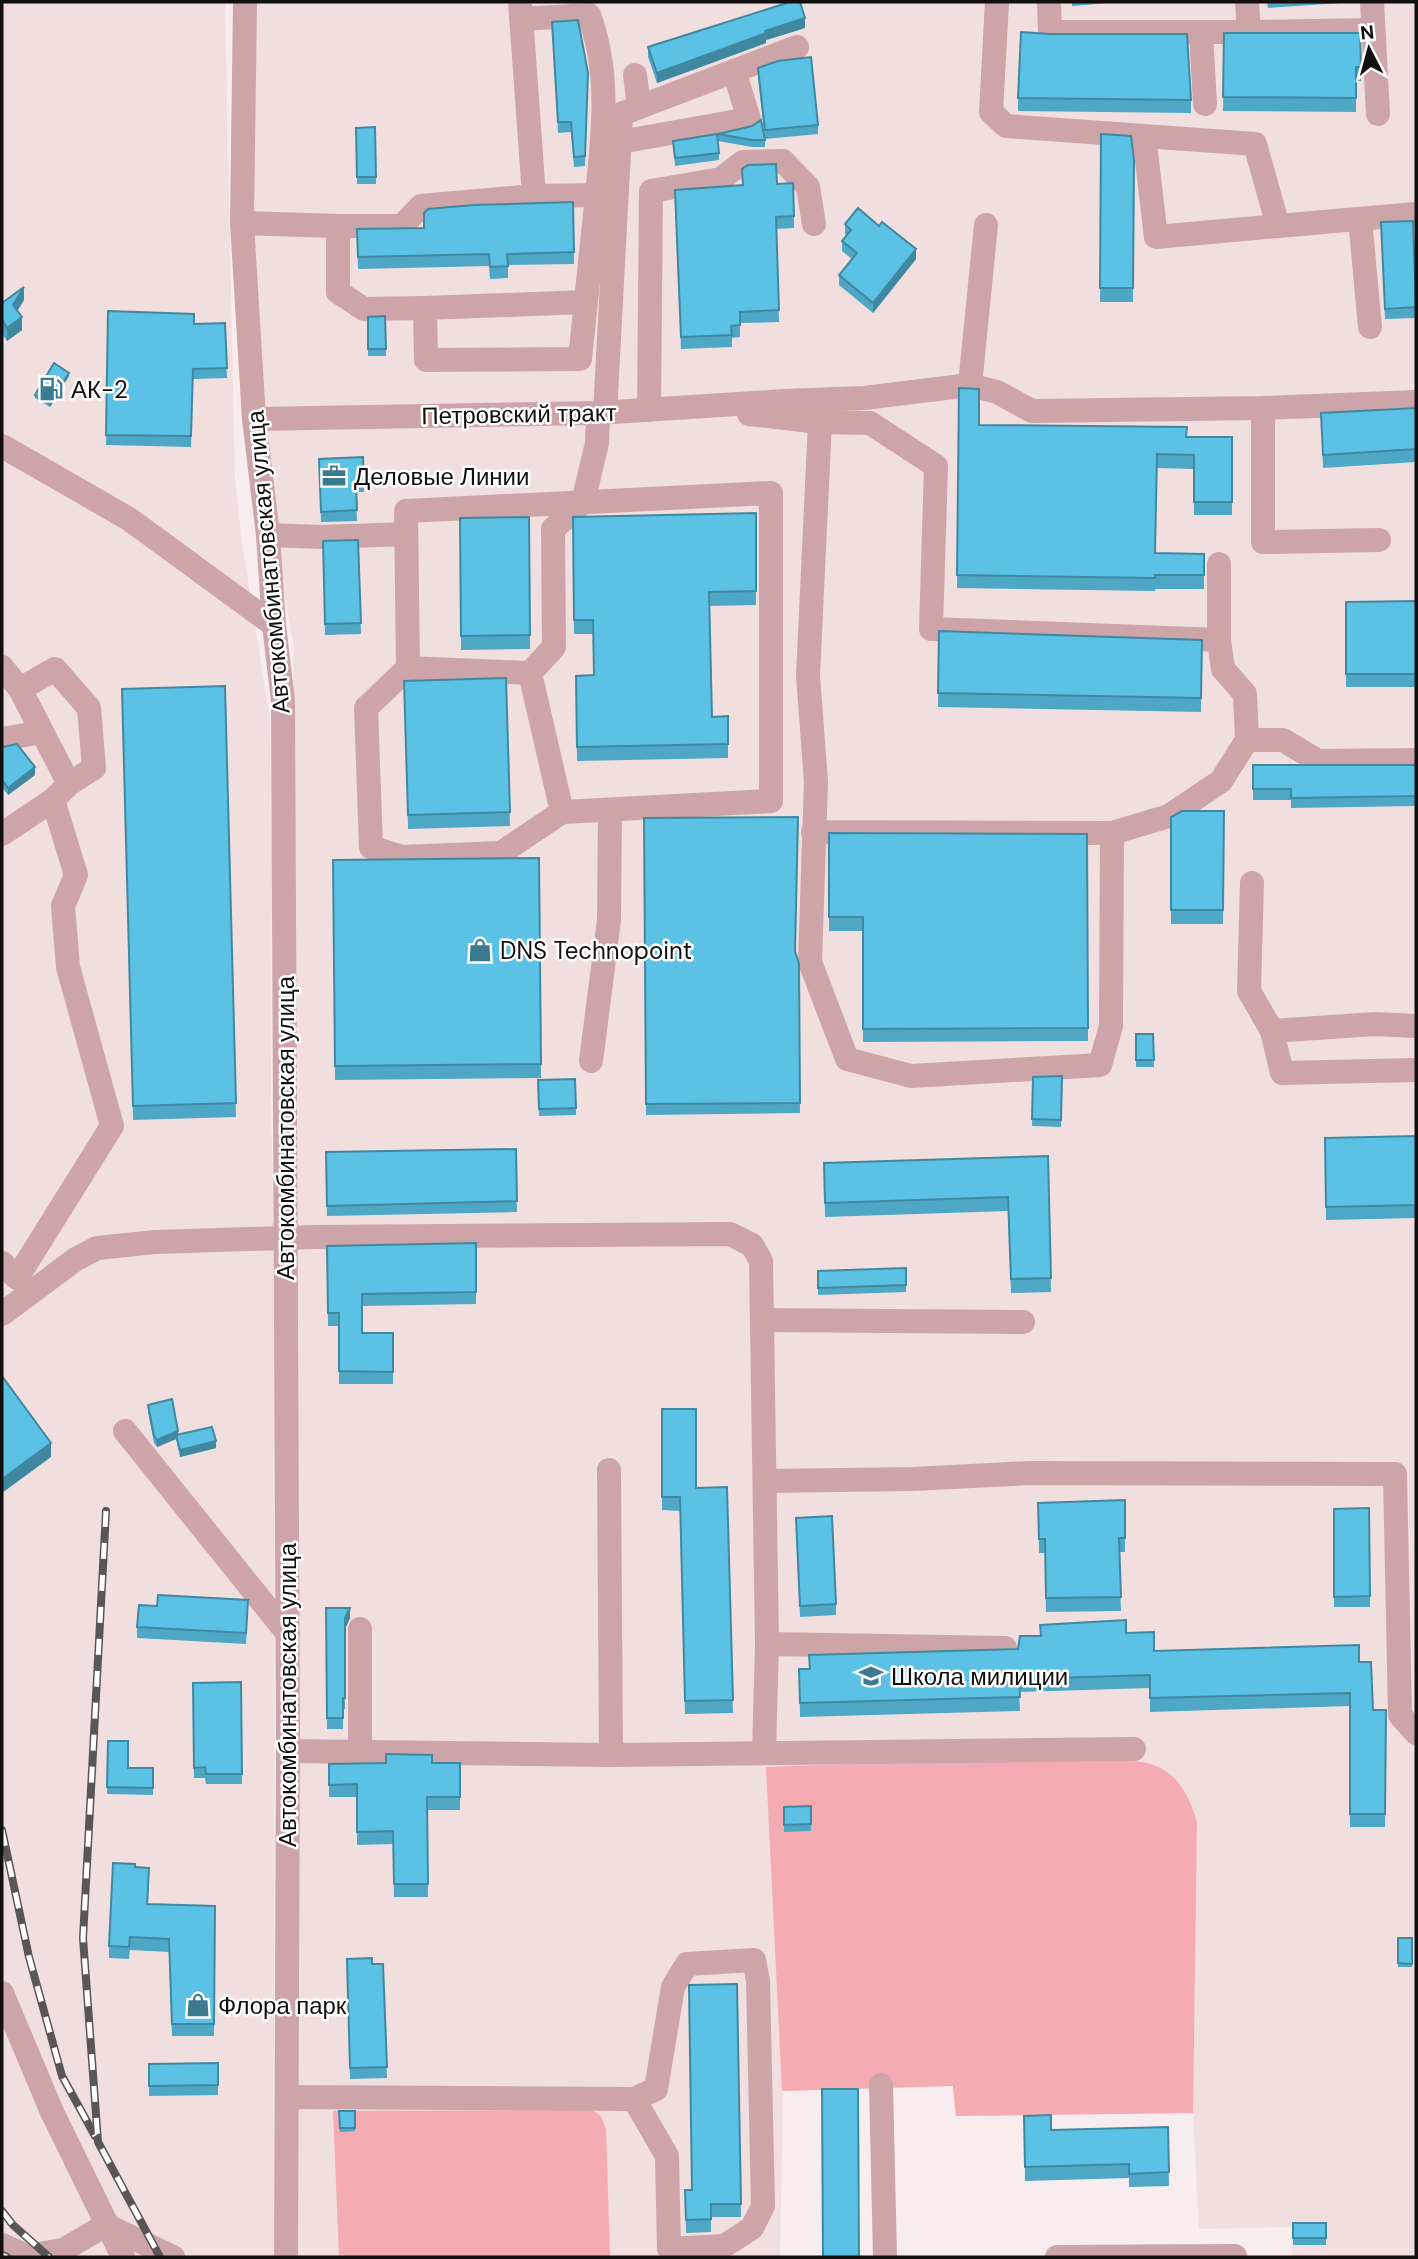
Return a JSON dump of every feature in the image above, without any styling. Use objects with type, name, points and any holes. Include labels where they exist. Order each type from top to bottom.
[{"type":"street","name":"Автокомбинатовская улица","points":[[246,2],[242,223],[254,419],[283,701],[288,1634],[286,2257]]},
{"type":"street","points":[[997,2],[991,112],[1006,126],[1255,144],[1278,226]]},
{"type":"street","points":[[1049,2],[1049,32],[1373,30]]},
{"type":"street","points":[[1247,2],[1249,32]]},
{"type":"street","points":[[1372,2],[1378,114]]},
{"type":"street","points":[[425,309],[426,360],[580,359],[605,105],[598,40],[589,15],[521,11],[534,196]]},
{"type":"street","points":[[1201,32],[1205,104]]},
{"type":"street","points":[[408,668],[406,510],[583,502],[771,493],[771,801],[562,812],[501,853],[401,857],[372,847],[366,708],[408,668],[530,673],[554,647],[553,529],[583,502],[601,413],[621,114],[797,47]]},
{"type":"street","points":[[620,142],[749,119],[734,71]]},
{"type":"street","points":[[635,75],[639,107]]},
{"type":"street","points":[[1144,136],[1156,237],[1415,214]]},
{"type":"street","points":[[649,410],[651,191],[721,179],[743,162],[783,161],[808,187],[814,224]]},
{"type":"street","points":[[242,223],[402,226],[421,206],[534,196],[597,195]]},
{"type":"street","points":[[1360,219],[1370,327]]},
{"type":"street","points":[[986,225],[970,385],[997,392],[1032,411],[1263,408],[1416,402]]},
{"type":"street","points":[[338,226],[338,292],[364,309],[586,302]]},
{"type":"street","name":"Петровский тракт","points":[[254,419],[601,413],[864,398],[970,385]]},
{"type":"street","points":[[686,407],[820,422],[870,422],[936,466],[931,629],[1219,640]]},
{"type":"street","points":[[1263,408],[1263,542],[1379,540]]},
{"type":"street","points":[[820,422],[808,676],[816,782],[810,962],[847,1059],[911,1076],[1100,1065],[1111,1026],[1112,833]]},
{"type":"street","points":[[2,446],[130,519],[274,625]]},
{"type":"street","points":[[268,535],[322,537],[406,534]]},
{"type":"street","points":[[813,832],[1112,833],[1169,816],[1221,780],[1247,740],[1245,694],[1223,669],[1219,640],[1219,564]]},
{"type":"street","points":[[2,667],[20,689],[42,732],[61,792],[76,875],[63,906],[68,967],[112,1126],[16,1278],[2,1314]]},
{"type":"street","points":[[2,834],[94,768],[89,708],[55,669],[20,689]]},
{"type":"street","points":[[530,673],[562,812]]},
{"type":"street","points":[[2,739],[42,732]]},
{"type":"street","points":[[1247,740],[1283,740],[1318,761],[1416,760]]},
{"type":"street","points":[[591,1061],[609,920],[610,810]]},
{"type":"street","points":[[1252,883],[1248,991],[1272,1031],[1282,1073],[1416,1070]]},
{"type":"street","points":[[1272,1031],[1375,1024],[1416,1026]]},
{"type":"street","points":[[16,1278],[76,1259],[97,1248],[155,1242],[285,1238],[730,1234],[752,1245],[761,1261],[767,1644],[764,1752]]},
{"type":"street","points":[[762,1320],[1023,1322]]},
{"type":"street","points":[[125,1431],[288,1634]]},
{"type":"street","points":[[609,1470],[611,1755]]},
{"type":"street","points":[[766,1481],[1030,1474],[1395,1474],[1400,1715],[1416,1733]]},
{"type":"street","points":[[360,1629],[360,1754]]},
{"type":"street","points":[[767,1644],[1004,1648]]},
{"type":"street","points":[[288,1751],[360,1754],[611,1755],[1134,1749]]},
{"type":"street","points":[[287,2097],[634,2099],[656,2089],[673,1987],[687,1964],[754,1960],[758,1981],[763,2206],[752,2228],[724,2246],[669,2249],[667,2156],[634,2099]]},
{"type":"street","points":[[2,1993],[52,2112],[122,2257]]},
{"type":"street","points":[[881,2085],[885,2257]]},
{"type":"street","points":[[2,2245],[26,2256],[63,2250],[106,2225]]},
{"type":"street","points":[[106,2225],[173,2257]]},
{"type":"street","points":[[1057,2257],[1235,2256]]},
{"type":"shaded area","points":[[2,2],[225,2],[235,480],[270,720],[275,1339],[274,2257],[2,2257]]},
{"type":"shaded area","points":[[256,2],[1416,2],[1416,2257],[1292,2257],[1291,2227],[1199,2229],[1193,2113],[956,2116],[953,2086],[783,2091],[780,2257],[296,2257],[293,643],[259,473],[254,270]]},
{"type":"shaded area","points":[[1127,1760],[1157,1766],[1170,1774],[1180,1785],[1197,1822],[1193,2113],[956,2116],[953,2086],[782,2091],[766,1767]]},
{"type":"shaded area","points":[[592,2110],[601,2116],[606,2129],[610,2257],[339,2257],[333,2111]]},
{"type":"building","points":[[790,2],[800,2],[805,18],[657,73],[648,47]]},
{"type":"building","points":[[578,20],[588,73],[585,156],[574,157],[571,122],[558,122],[552,22]]},
{"type":"building","points":[[1021,32],[1187,34],[1191,100],[1018,98]]},
{"type":"building","points":[[1224,33],[1360,33],[1361,67],[1356,67],[1356,98],[1223,97]]},
{"type":"building","points":[[811,57],[818,125],[765,130],[758,68],[778,61]]},
{"type":"building","points":[[761,120],[765,140],[718,134],[752,126]]},
{"type":"building","points":[[375,127],[376,177],[357,177],[356,128]]},
{"type":"building","points":[[717,134],[719,153],[675,158],[673,141]]},
{"type":"building","points":[[1101,134],[1131,136],[1134,160],[1133,288],[1100,288]]},
{"type":"building","points":[[776,164],[777,184],[793,183],[794,216],[776,217],[779,310],[740,312],[740,325],[731,326],[732,335],[681,337],[675,190],[743,185],[742,169],[748,165]]},
{"type":"building","points":[[573,202],[574,252],[507,254],[508,266],[490,267],[489,254],[358,257],[357,229],[424,228],[424,213],[428,209]]},
{"type":"building","points":[[858,208],[879,226],[882,222],[916,249],[873,303],[839,275],[857,253],[842,241],[851,230],[845,224]]},
{"type":"building","points":[[1413,221],[1416,307],[1385,309],[1381,222]]},
{"type":"building","points":[[24,287],[13,305],[22,317],[7,328],[3,321],[2,323],[2,303]]},
{"type":"building","points":[[108,311],[194,314],[194,324],[225,323],[227,368],[193,369],[191,436],[106,435]]},
{"type":"building","points":[[385,316],[386,349],[368,349],[368,317]]},
{"type":"building","points":[[54,363],[69,373],[50,404],[35,395]]},
{"type":"building","points":[[959,388],[979,389],[979,425],[1187,427],[1186,437],[1232,437],[1232,502],[1194,502],[1194,455],[1157,454],[1155,553],[1204,554],[1204,575],[1155,575],[1155,578],[957,575]]},
{"type":"building","points":[[1416,408],[1416,449],[1323,455],[1321,413]]},
{"type":"building","points":[[363,457],[364,481],[356,482],[357,510],[321,512],[319,459]]},
{"type":"building","points":[[756,513],[756,591],[709,592],[712,717],[728,716],[728,744],[577,747],[576,676],[594,675],[593,620],[574,620],[573,517]]},
{"type":"building","points":[[529,517],[530,635],[461,636],[460,518]]},
{"type":"building","points":[[358,540],[361,623],[325,624],[323,541]]},
{"type":"building","points":[[1416,601],[1416,674],[1346,674],[1346,602]]},
{"type":"building","points":[[939,631],[1202,640],[1201,698],[938,693]]},
{"type":"building","points":[[506,678],[510,812],[408,815],[404,681]]},
{"type":"building","points":[[225,686],[236,1103],[133,1106],[122,689]]},
{"type":"building","points":[[17,744],[35,767],[8,788],[2,780],[2,748]]},
{"type":"building","points":[[1253,765],[1416,765],[1416,796],[1291,798],[1291,789],[1253,789]]},
{"type":"building","points":[[1182,811],[1224,811],[1223,910],[1171,910],[1171,817]]},
{"type":"building","points":[[798,817],[795,951],[799,964],[800,1103],[646,1104],[644,818]]},
{"type":"building","points":[[829,833],[1087,834],[1088,1028],[863,1029],[863,917],[829,917]]},
{"type":"building","points":[[539,858],[541,1064],[335,1066],[333,860]]},
{"type":"building","points":[[1136,1034],[1153,1034],[1154,1060],[1136,1060]]},
{"type":"building","points":[[1062,1076],[1061,1120],[1032,1119],[1033,1077]]},
{"type":"building","points":[[575,1079],[576,1108],[539,1109],[538,1080]]},
{"type":"building","points":[[1416,1136],[1416,1205],[1326,1207],[1325,1138]]},
{"type":"building","points":[[516,1149],[517,1201],[327,1206],[326,1152]]},
{"type":"building","points":[[1048,1156],[1051,1278],[1011,1279],[1008,1197],[825,1203],[824,1163]]},
{"type":"building","points":[[476,1243],[476,1292],[362,1294],[362,1333],[393,1333],[393,1372],[339,1371],[339,1313],[328,1313],[327,1246]]},
{"type":"building","points":[[906,1268],[906,1285],[818,1288],[818,1271]]},
{"type":"building","points":[[2,1376],[51,1443],[2,1479]]},
{"type":"building","points":[[172,1399],[178,1431],[157,1440],[148,1405]]},
{"type":"building","points":[[662,1409],[696,1409],[696,1488],[727,1487],[733,1700],[685,1701],[680,1497],[662,1497]]},
{"type":"building","points":[[212,1427],[216,1441],[180,1450],[176,1435]]},
{"type":"building","points":[[1125,1500],[1125,1538],[1119,1538],[1121,1597],[1046,1598],[1045,1539],[1039,1539],[1038,1503]]},
{"type":"building","points":[[1369,1508],[1370,1596],[1334,1597],[1334,1509]]},
{"type":"building","points":[[832,1516],[836,1604],[800,1606],[796,1518]]},
{"type":"building","points":[[158,1595],[248,1600],[246,1633],[137,1627],[139,1605],[157,1606]]},
{"type":"building","points":[[326,1608],[350,1608],[345,1618],[343,1718],[327,1718]]},
{"type":"building","points":[[1126,1620],[1126,1633],[1154,1632],[1154,1651],[1359,1645],[1359,1662],[1371,1662],[1373,1710],[1386,1710],[1385,1814],[1350,1814],[1350,1693],[1150,1698],[1150,1675],[1019,1679],[1020,1697],[800,1703],[799,1669],[810,1669],[809,1655],[1018,1649],[1020,1636],[1041,1636],[1040,1625]]},
{"type":"building","points":[[241,1682],[242,1774],[206,1774],[205,1767],[194,1768],[193,1683]]},
{"type":"building","points":[[108,1741],[128,1741],[128,1768],[153,1768],[153,1788],[107,1787]]},
{"type":"building","points":[[386,1754],[432,1755],[432,1763],[460,1763],[460,1797],[427,1797],[428,1884],[394,1884],[393,1831],[357,1832],[357,1784],[329,1785],[329,1764],[386,1763]]},
{"type":"building","points":[[811,1806],[811,1824],[784,1825],[784,1807]]},
{"type":"building","points":[[113,1863],[149,1868],[147,1904],[215,1906],[214,2024],[172,2024],[169,1939],[130,1937],[129,1947],[109,1946]]},
{"type":"building","points":[[1398,1938],[1412,1938],[1412,1964],[1398,1963]]},
{"type":"building","points":[[372,1958],[372,1964],[383,1964],[387,2067],[350,2068],[347,1959]]},
{"type":"building","points":[[737,1984],[741,2204],[711,2204],[711,2219],[686,2220],[685,2190],[692,2190],[689,1985]]},
{"type":"building","points":[[218,2063],[218,2085],[149,2086],[149,2064]]},
{"type":"building","points":[[822,2089],[858,2089],[859,2257],[823,2257]]},
{"type":"building","points":[[339,2111],[355,2111],[355,2128],[340,2128]]},
{"type":"building","points":[[1051,2115],[1051,2130],[1168,2127],[1169,2172],[1129,2174],[1129,2164],[1025,2167],[1024,2116]]},
{"type":"building","points":[[1293,2223],[1326,2223],[1326,2238],[1293,2238]]},
{"type":"railway","points":[[106,1511],[83,1938],[98,2142],[160,2257]]},
{"type":"railway","points":[[2,1830],[29,1957],[62,2076],[95,2136]]},
{"type":"railway","points":[[2,2211],[13,2225],[49,2257]]},
{"type":"railway","points":[[2,2255],[7,2257]]},
{"type":"place","name":"АК-2","points":[[51,389]]},
{"type":"place","name":"Деловые Линии","points":[[334,476]]},
{"type":"place","name":"DNS Technopoint","points":[[480,950]]},
{"type":"place","name":"Школа милиции","points":[[871,1676]]},
{"type":"place","name":"Флора парк","points":[[198,2005]]}]
